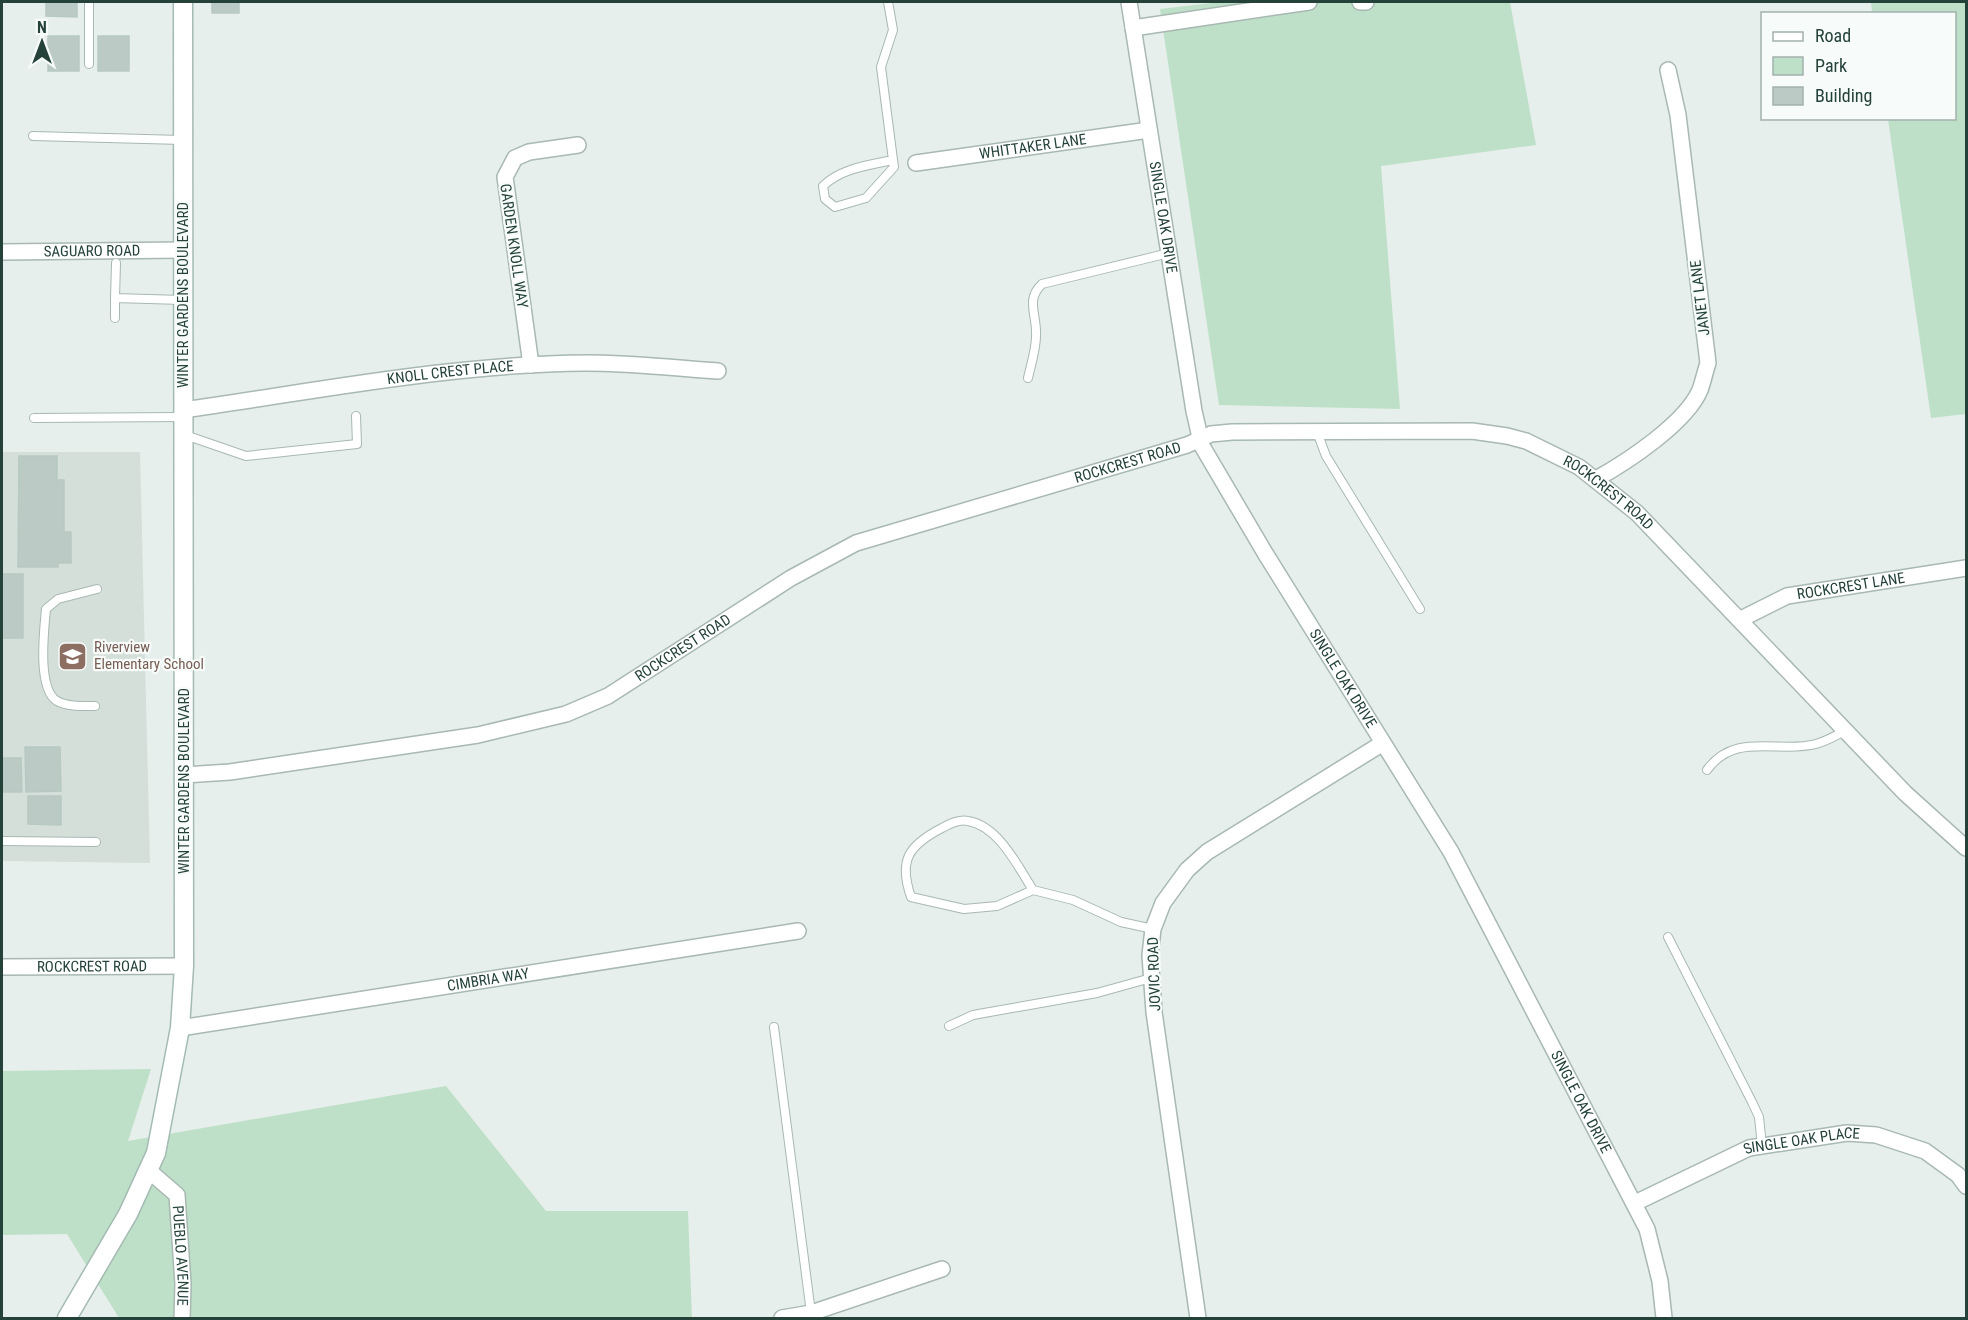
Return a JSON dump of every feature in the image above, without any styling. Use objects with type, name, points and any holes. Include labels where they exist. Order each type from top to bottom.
[{"type":"main road","name":"WINTER GARDENS BOULEVARD","points":[[67,1318],[128,1214],[156,1153],[180,1028],[184,966],[183,2]]},
{"type":"street","name":"SINGLE OAK DRIVE","points":[[1129,2],[1200,439],[1205,453],[1469,885],[1647,1229],[1655,1256],[1664,1318]]},
{"type":"street","points":[[1133,28],[1309,2]]},
{"type":"street","name":"JANET LANE","points":[[1596,479],[1634,457],[1687,409],[1699,392],[1708,363],[1678,115],[1668,70]]},
{"type":"street","name":"WHITTAKER LANE","points":[[916,163],[1149,130]]},
{"type":"street","name":"GARDEN KNOLL WAY","points":[[531,365],[505,177],[515,158],[578,145]]},
{"type":"street","name":"SAGUARO ROAD","points":[[2,252],[183,250]]},
{"type":"street","name":"KNOLL CREST PLACE","points":[[183,420],[453,372],[588,363],[718,371]]},
{"type":"street","name":"ROCKCREST ROAD","points":[[184,775],[230,772],[478,735],[566,714],[608,696],[791,578],[856,543],[1187,445],[1223,432],[1472,431],[1507,436],[1555,454],[1596,479],[1636,513],[1905,793],[1966,848]]},
{"type":"street","name":"ROCKCREST LANE","points":[[1740,619],[1787,596],[1966,568]]},
{"type":"street","name":"JOVIC ROAD","points":[[1198,1318],[1151,978],[1153,929],[1163,903],[1174,886],[1187,870],[1207,852],[1383,743]]},
{"type":"street","name":"CIMBRIA WAY","points":[[180,1028],[798,931]]},
{"type":"street","name":"ROCKCREST ROAD","points":[[2,967],[184,966]]},
{"type":"street","name":"SINGLE OAK PLACE","points":[[1635,1203],[1749,1148],[1846,1133],[1876,1135],[1924,1151],[1958,1175],[1966,1186]]},
{"type":"street","name":"PUEBLO AVENUE","points":[[148,1170],[177,1195],[183,1284],[182,1318]]},
{"type":"street","points":[[782,1318],[811,1313],[942,1269]]},
{"type":"lane","points":[[89,2],[89,64]]},
{"type":"lane","points":[[888,2],[893,30],[881,67],[894,167],[866,198],[835,207],[825,199],[824,186],[831,178],[847,171],[893,160]]},
{"type":"lane","points":[[33,136],[183,140]]},
{"type":"lane","points":[[1028,378],[1036,333],[1032,301],[1035,290],[1042,284],[1169,253]]},
{"type":"lane","points":[[115,318],[116,263]]},
{"type":"lane","points":[[115,298],[184,300]]},
{"type":"lane","points":[[34,418],[183,420],[246,456],[357,444],[356,416]]},
{"type":"lane","points":[[1316,430],[1326,456],[1420,609]]},
{"type":"lane","points":[[95,706],[70,705],[58,702],[49,695],[45,682],[45,629],[46,609],[58,599],[97,589]]},
{"type":"lane","points":[[1707,770],[1716,758],[1743,747],[1814,745],[1846,730]]},
{"type":"lane","points":[[1034,890],[1002,843],[984,828],[968,820],[950,824],[911,847],[905,866],[906,884],[911,897],[964,909],[997,906],[1034,890],[1072,900],[1121,921],[1153,929]]},
{"type":"lane","points":[[2,841],[96,842]]},
{"type":"lane","points":[[1668,937],[1752,1102],[1759,1118],[1762,1146]]},
{"type":"lane","points":[[949,1026],[973,1014],[1097,993],[1151,978]]},
{"type":"lane","points":[[774,1027],[811,1313]]},
{"type":"shaded area","name":"Riverview Elementary School","points":[[2,452],[140,452],[150,863],[2,861]]},
{"type":"green space","points":[[1220,2],[1510,2],[1536,145],[1381,166],[1400,409],[1219,405],[1160,9]]},
{"type":"green space","points":[[1871,2],[1966,2],[1966,414],[1931,418],[1888,120],[1956,120],[1956,12],[1872,12]]},
{"type":"green space","points":[[151,1069],[128,1141],[446,1086],[546,1211],[688,1211],[692,1318],[119,1318],[67,1234],[2,1235],[2,1071]]},
{"type":"building","points":[[46,2],[77,2],[77,17],[46,16]]},
{"type":"building","points":[[212,2],[239,2],[239,13],[212,13]]},
{"type":"building","points":[[48,36],[79,36],[79,71],[48,71]]},
{"type":"building","points":[[98,36],[129,36],[129,71],[98,71]]},
{"type":"building","points":[[19,456],[57,456],[57,480],[64,480],[64,532],[71,532],[71,563],[58,563],[58,567],[18,567]]},
{"type":"building","points":[[4,574],[23,574],[23,638],[4,638]]},
{"type":"building","points":[[25,747],[60,747],[61,791],[26,792]]},
{"type":"building","points":[[3,758],[21,758],[22,792],[3,792]]},
{"type":"building","points":[[28,796],[61,796],[61,825],[28,824]]},
{"type":"place","name":"Riverview Elementary School","points":[[73,656]]}]
